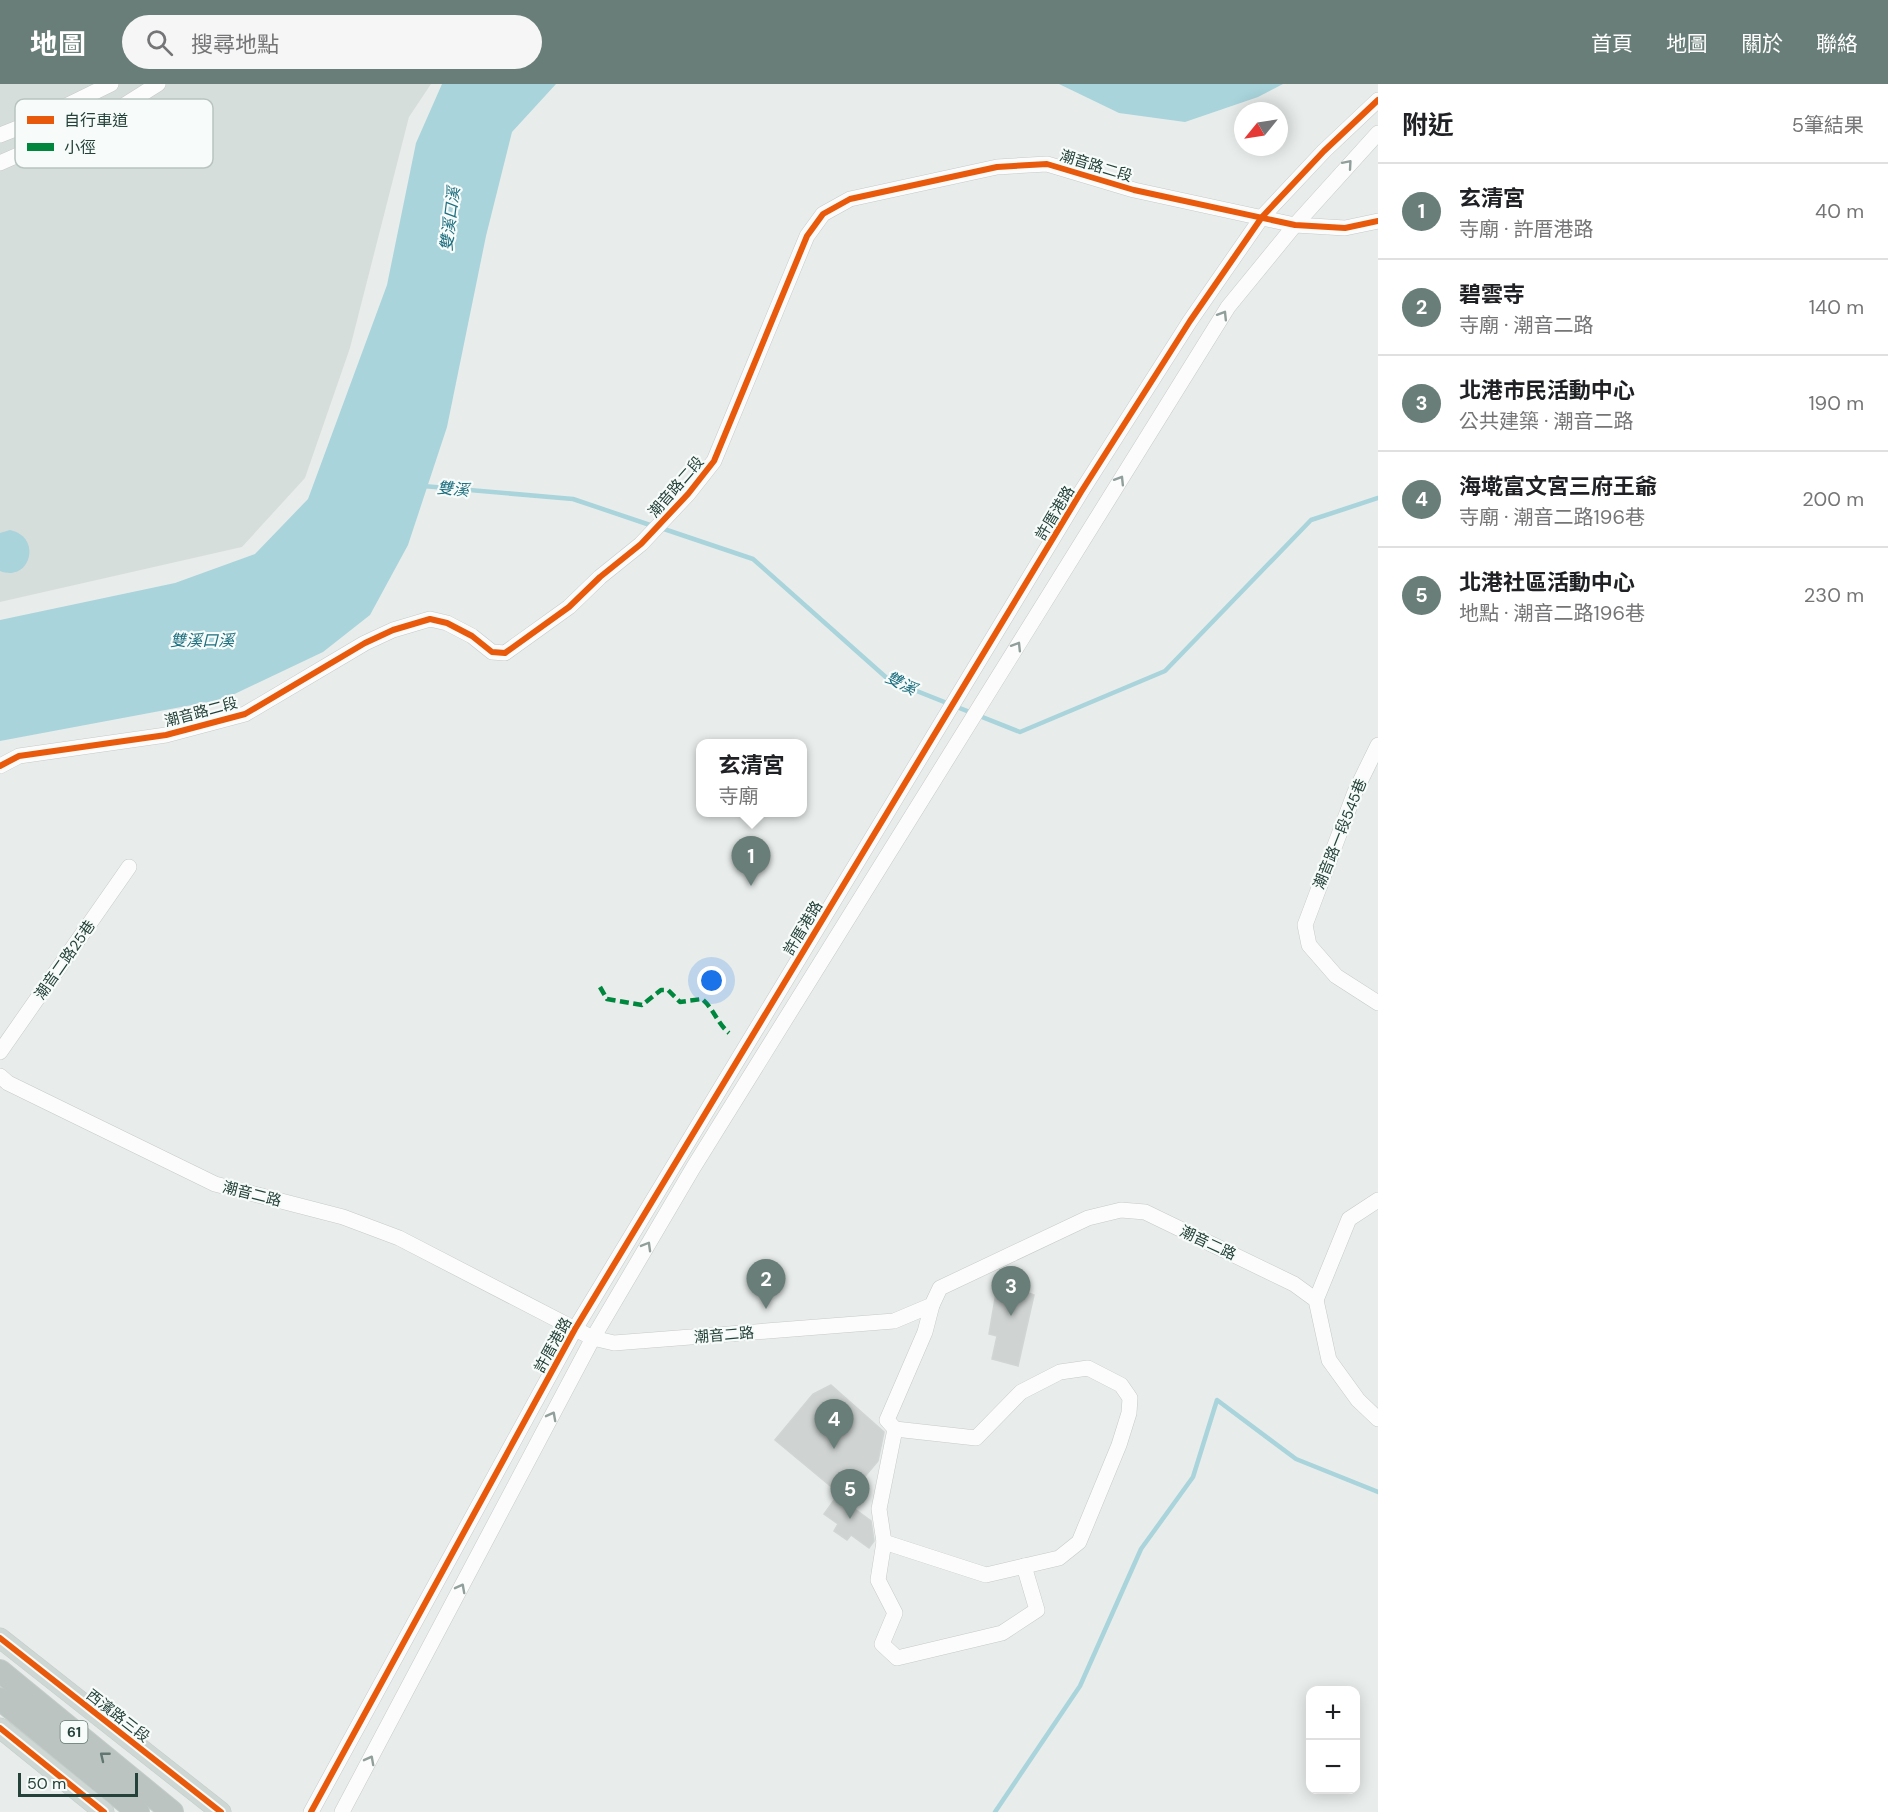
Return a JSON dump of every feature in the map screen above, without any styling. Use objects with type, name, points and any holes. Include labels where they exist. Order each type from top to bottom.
[{"type":"highway","name":"61","points":[[0,1671],[141,1805]]},
{"type":"highway","name":"61","points":[[0,1699],[141,1805],[172,1812]]},
{"type":"main road","name":"西濱路三段","points":[[0,1638],[220,1812]]},
{"type":"main road","points":[[0,1728],[104,1812]]},
{"type":"street","points":[[80,99],[111,84]]},
{"type":"street","points":[[134,99],[158,84]]},
{"type":"street","name":"許厝港路","points":[[311,1812],[574,1329],[1082,492],[1190,321],[1262,217],[1324,151],[1378,99]]},
{"type":"street","points":[[0,135],[15,129]]},
{"type":"street","points":[[342,1812],[593,1338],[693,1168],[1228,307],[1295,225],[1378,134]]},
{"type":"street","points":[[0,163],[15,156]]},
{"type":"street","name":"潮音路二段","points":[[0,766],[20,756],[165,735],[245,714],[365,643],[393,630],[430,619],[472,636],[492,652],[505,653],[569,607],[600,577],[641,544],[688,494],[714,461],[807,236],[823,214],[850,199],[997,167],[1047,164],[1134,190],[1295,225],[1345,228],[1378,221]]},
{"type":"street","name":"潮音路一段545巷","points":[[1378,745],[1355,792],[1305,925],[1309,945],[1336,976],[1378,1004]]},
{"type":"street","name":"潮音二路25巷","points":[[0,1052],[129,867]]},
{"type":"street","name":"潮音二路","points":[[0,1076],[8,1083],[215,1185],[343,1217],[399,1238],[574,1329],[593,1338],[614,1343],[894,1321],[932,1305],[940,1288],[1088,1218],[1121,1210],[1145,1212],[1294,1284],[1316,1300]]},
{"type":"street","points":[[1378,1200],[1349,1219],[1316,1300],[1329,1360],[1358,1400],[1378,1419]]},
{"type":"street","points":[[884,1542],[986,1575],[1059,1558],[1079,1542],[1104,1484],[1129,1413],[1130,1398],[1121,1385],[1088,1368],[1060,1372],[1021,1392],[976,1438],[895,1429],[888,1420],[925,1332],[932,1305]]},
{"type":"street","points":[[895,1429],[879,1509],[884,1542],[878,1580],[895,1613],[882,1644],[897,1658],[1002,1632],[1037,1610],[1024,1566]]},
{"type":"shaded area","points":[[0,84],[431,84],[409,117],[350,348],[305,478],[242,547],[0,602]]},
{"type":"water","name":"雙溪口溪","points":[[442,84],[556,84],[512,132],[486,236],[447,427],[408,545],[370,615],[323,652],[224,699],[0,741],[0,620],[175,583],[255,554],[308,499],[387,285],[416,143]]},
{"type":"water","points":[[1059,84],[1283,84],[1258,97],[1243,102],[1234,102],[1234,105],[1185,122],[1119,113]]},
{"type":"water","points":[[10,530],[20,534],[27,541],[29,558],[19,571],[10,573],[0,571],[0,533]]},
{"type":"building","points":[[998,1281],[1023,1284],[1023,1291],[1034,1295],[1018,1366],[992,1359],[997,1336],[989,1334]]},
{"type":"building","points":[[831,1385],[884,1432],[878,1461],[846,1499],[775,1440],[813,1394]]},
{"type":"building","points":[[837,1496],[871,1521],[874,1541],[869,1548],[851,1535],[847,1540],[834,1531],[838,1524],[824,1514]]},
{"type":"waterway","name":"雙溪","points":[[423,486],[573,499],[653,526]]},
{"type":"waterway","name":"雙溪","points":[[661,528],[753,559],[889,680],[1020,732],[1165,671],[1311,520],[1378,498]]},
{"type":"waterway","points":[[995,1812],[1080,1686],[1141,1549],[1193,1477],[1217,1400],[1296,1459],[1378,1492]]},
{"type":"marked path","points":[[600,987],[607,999],[642,1005],[661,990],[668,990],[680,1002],[702,999],[729,1033]]},
{"type":"cycle path","points":[[311,1812],[575,1329],[1081,492],[1190,321],[1262,217],[1324,151],[1378,100]]},
{"type":"cycle path","points":[[0,766],[19,756],[166,735],[245,714],[365,643],[393,630],[430,619],[447,623],[472,636],[492,652],[505,653],[569,607],[600,577],[641,544],[688,494],[714,461],[807,236],[823,214],[850,199],[997,167],[1047,164],[1134,190],[1295,225],[1345,228],[1378,221]]},
{"type":"cycle path","points":[[0,1638],[221,1812]]},
{"type":"cycle path","points":[[0,1728],[104,1812]]},
{"type":"place","name":"玄清宮","points":[[751,886]]},
{"type":"place","name":"碧雲寺","points":[[766,1309]]},
{"type":"place","name":"北港市民活動中心","points":[[1011,1316]]},
{"type":"place","name":"海墘富文宮三府王爺","points":[[834,1449]]},
{"type":"place","name":"北港社區活動中心","points":[[850,1519]]}]
